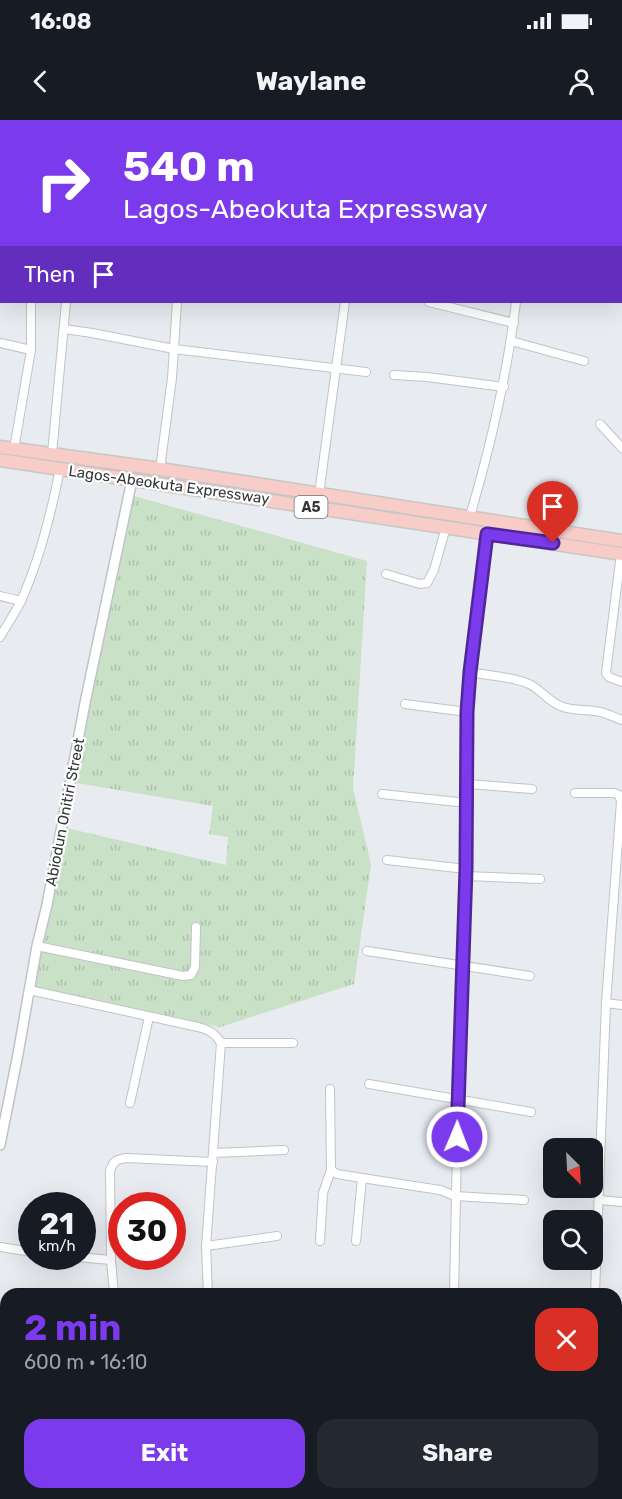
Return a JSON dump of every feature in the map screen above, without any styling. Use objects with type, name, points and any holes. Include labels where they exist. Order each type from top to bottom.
[{"type":"highway","name":"Lagos-Abeokuta Expressway","points":[[0,447],[470,516],[622,549]]},
{"type":"highway","name":"Lagos-Abeokuta Expressway","points":[[0,459],[487,534],[622,549]]},
{"type":"street","points":[[14,449],[31,350],[32,303]]},
{"type":"street","points":[[52,454],[66,303]]},
{"type":"street","points":[[160,469],[177,303]]},
{"type":"street","points":[[319,494],[345,303]]},
{"type":"street","points":[[433,303],[514,322]]},
{"type":"street","points":[[470,516],[489,453],[504,387],[516,303]]},
{"type":"street","points":[[64,330],[92,333],[174,349],[366,372]]},
{"type":"street","points":[[511,341],[584,361]]},
{"type":"street","points":[[0,343],[31,350]]},
{"type":"street","points":[[394,375],[504,387]]},
{"type":"street","points":[[600,424],[622,448]]},
{"type":"street","points":[[0,637],[21,601],[49,520],[60,469]]},
{"type":"street","name":"Abiodun Onitiri Street","points":[[0,1145],[85,703],[132,480]]},
{"type":"street","points":[[386,574],[420,584],[428,584],[446,527]]},
{"type":"street","points":[[454,1288],[466,873],[467,712],[487,534]]},
{"type":"street","points":[[622,549],[606,673],[609,677],[622,682]]},
{"type":"street","points":[[0,596],[21,601]]},
{"type":"street","points":[[470,672],[522,681],[561,707],[577,711],[600,712],[622,720]]},
{"type":"street","points":[[405,704],[467,712]]},
{"type":"street","points":[[467,784],[532,789]]},
{"type":"street","points":[[575,793],[619,795],[620,843],[613,884],[606,1003],[595,1288]]},
{"type":"street","points":[[382,794],[467,802]]},
{"type":"street","points":[[387,860],[466,873],[540,879]]},
{"type":"street","points":[[37,946],[183,976],[191,975],[195,967],[196,927]]},
{"type":"street","points":[[366,951],[530,976]]},
{"type":"street","points":[[29,990],[209,1030],[221,1043],[206,1246],[208,1288]]},
{"type":"street","points":[[606,1003],[622,1005]]},
{"type":"street","points":[[130,1103],[149,1017]]},
{"type":"street","points":[[221,1043],[293,1042]]},
{"type":"street","points":[[369,1084],[531,1112]]},
{"type":"street","points":[[320,1241],[323,1193],[331,1170],[330,1089]]},
{"type":"street","points":[[214,1153],[284,1150]]},
{"type":"street","points":[[110,1192],[110,1171],[113,1162],[119,1159],[213,1162]]},
{"type":"street","points":[[331,1170],[337,1174],[440,1190],[455,1196],[524,1200]]},
{"type":"street","points":[[356,1241],[362,1178]]},
{"type":"street","points":[[599,1200],[622,1202]]},
{"type":"street","points":[[206,1246],[277,1236]]},
{"type":"street","points":[[0,1248],[18,1250]]},
{"type":"street","points":[[112,1270],[113,1288]]},
{"type":"green space","points":[[123,493],[367,561],[353,788],[371,865],[354,984],[220,1027],[32,991],[62,827],[226,865],[228,837],[209,834],[213,806],[71,782]]},
{"type":"route","points":[[457,1137],[466,869],[467,712],[487,534],[553,543]]}]
